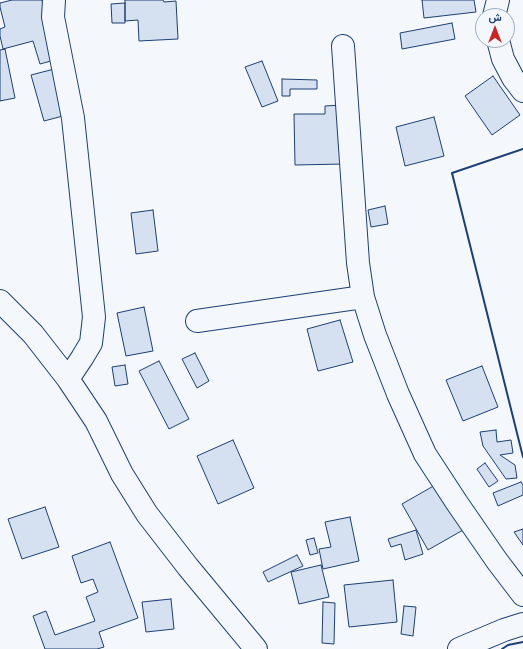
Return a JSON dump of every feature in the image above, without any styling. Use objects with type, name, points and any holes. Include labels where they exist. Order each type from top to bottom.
[{"type":"street","points":[[54,0],[53,17],[73,118],[94,317],[91,343],[68,379]]},
{"type":"street","points":[[343,46],[358,263],[363,297],[375,335],[395,386],[426,454],[457,503],[497,561],[523,595]]},
{"type":"street","points":[[500,48],[503,59],[513,78],[523,91]]},
{"type":"street","points":[[197,321],[363,297]]},
{"type":"street","points":[[0,301],[33,334],[68,379],[96,421],[122,474],[147,514],[188,567],[256,649]]},
{"type":"street","points":[[459,649],[504,630],[523,624]]},
{"type":"building","points":[[12,0],[42,0],[58,59],[40,64],[33,41],[3,49],[0,29],[5,27],[0,3]]},
{"type":"building","points":[[125,0],[163,0],[164,2],[176,1],[178,39],[139,41],[138,20],[125,21]]},
{"type":"building","points":[[422,0],[474,0],[475,12],[424,18]]},
{"type":"building","points":[[125,3],[125,23],[112,23],[111,4]]},
{"type":"building","points":[[452,23],[455,39],[402,49],[400,33]]},
{"type":"building","points":[[5,49],[15,98],[0,101],[0,50]]},
{"type":"building","points":[[262,61],[278,101],[262,107],[245,67]]},
{"type":"building","points":[[62,67],[74,113],[44,121],[31,75]]},
{"type":"building","points":[[493,76],[520,115],[492,135],[465,96]]},
{"type":"building","points":[[282,79],[317,80],[317,89],[290,89],[290,96],[282,96]]},
{"type":"building","points":[[342,105],[343,164],[295,165],[294,114],[325,114],[325,106]]},
{"type":"building","points":[[434,117],[444,156],[405,166],[396,127]]},
{"type":"building","points":[[385,206],[388,224],[371,227],[368,210]]},
{"type":"building","points":[[153,210],[158,251],[136,254],[131,213]]},
{"type":"building","points":[[144,307],[153,351],[126,356],[117,313]]},
{"type":"building","points":[[340,320],[353,362],[318,371],[307,329]]},
{"type":"building","points":[[195,353],[209,381],[197,388],[182,359]]},
{"type":"building","points":[[159,361],[189,419],[169,429],[139,371]]},
{"type":"building","points":[[125,365],[128,384],[115,386],[112,367]]},
{"type":"building","points":[[482,366],[498,407],[463,421],[446,380]]},
{"type":"building","points":[[496,430],[497,442],[511,440],[513,453],[500,455],[515,465],[517,478],[506,479],[483,446],[480,432]]},
{"type":"building","points":[[233,440],[254,488],[218,504],[197,456]]},
{"type":"building","points":[[485,463],[498,481],[489,487],[477,469]]},
{"type":"building","points":[[521,482],[523,485],[523,495],[498,506],[493,493]]},
{"type":"building","points":[[437,484],[463,530],[428,550],[402,504]]},
{"type":"building","points":[[45,507],[59,547],[22,559],[8,519]]},
{"type":"building","points":[[350,517],[359,561],[323,569],[319,549],[331,547],[325,522]]},
{"type":"building","points":[[523,529],[523,545],[514,532]]},
{"type":"building","points":[[416,530],[423,554],[405,560],[401,544],[391,547],[388,539]]},
{"type":"building","points":[[314,538],[318,553],[310,555],[306,540]]},
{"type":"building","points":[[110,542],[138,618],[99,632],[104,647],[97,649],[45,649],[33,616],[46,611],[55,635],[95,621],[86,597],[98,592],[93,579],[81,583],[72,556]]},
{"type":"building","points":[[297,555],[303,566],[268,582],[263,572]]},
{"type":"building","points":[[321,565],[329,597],[299,604],[291,572]]},
{"type":"building","points":[[393,580],[397,622],[349,627],[344,585]]},
{"type":"building","points":[[171,599],[174,629],[146,632],[142,602]]},
{"type":"building","points":[[323,602],[335,603],[334,644],[322,643]]},
{"type":"building","points":[[404,606],[416,607],[413,636],[401,634]]},
{"type":"wall","points":[[523,149],[452,173],[523,457]]},
{"type":"wall","points":[[502,649],[508,645],[523,642]]}]
